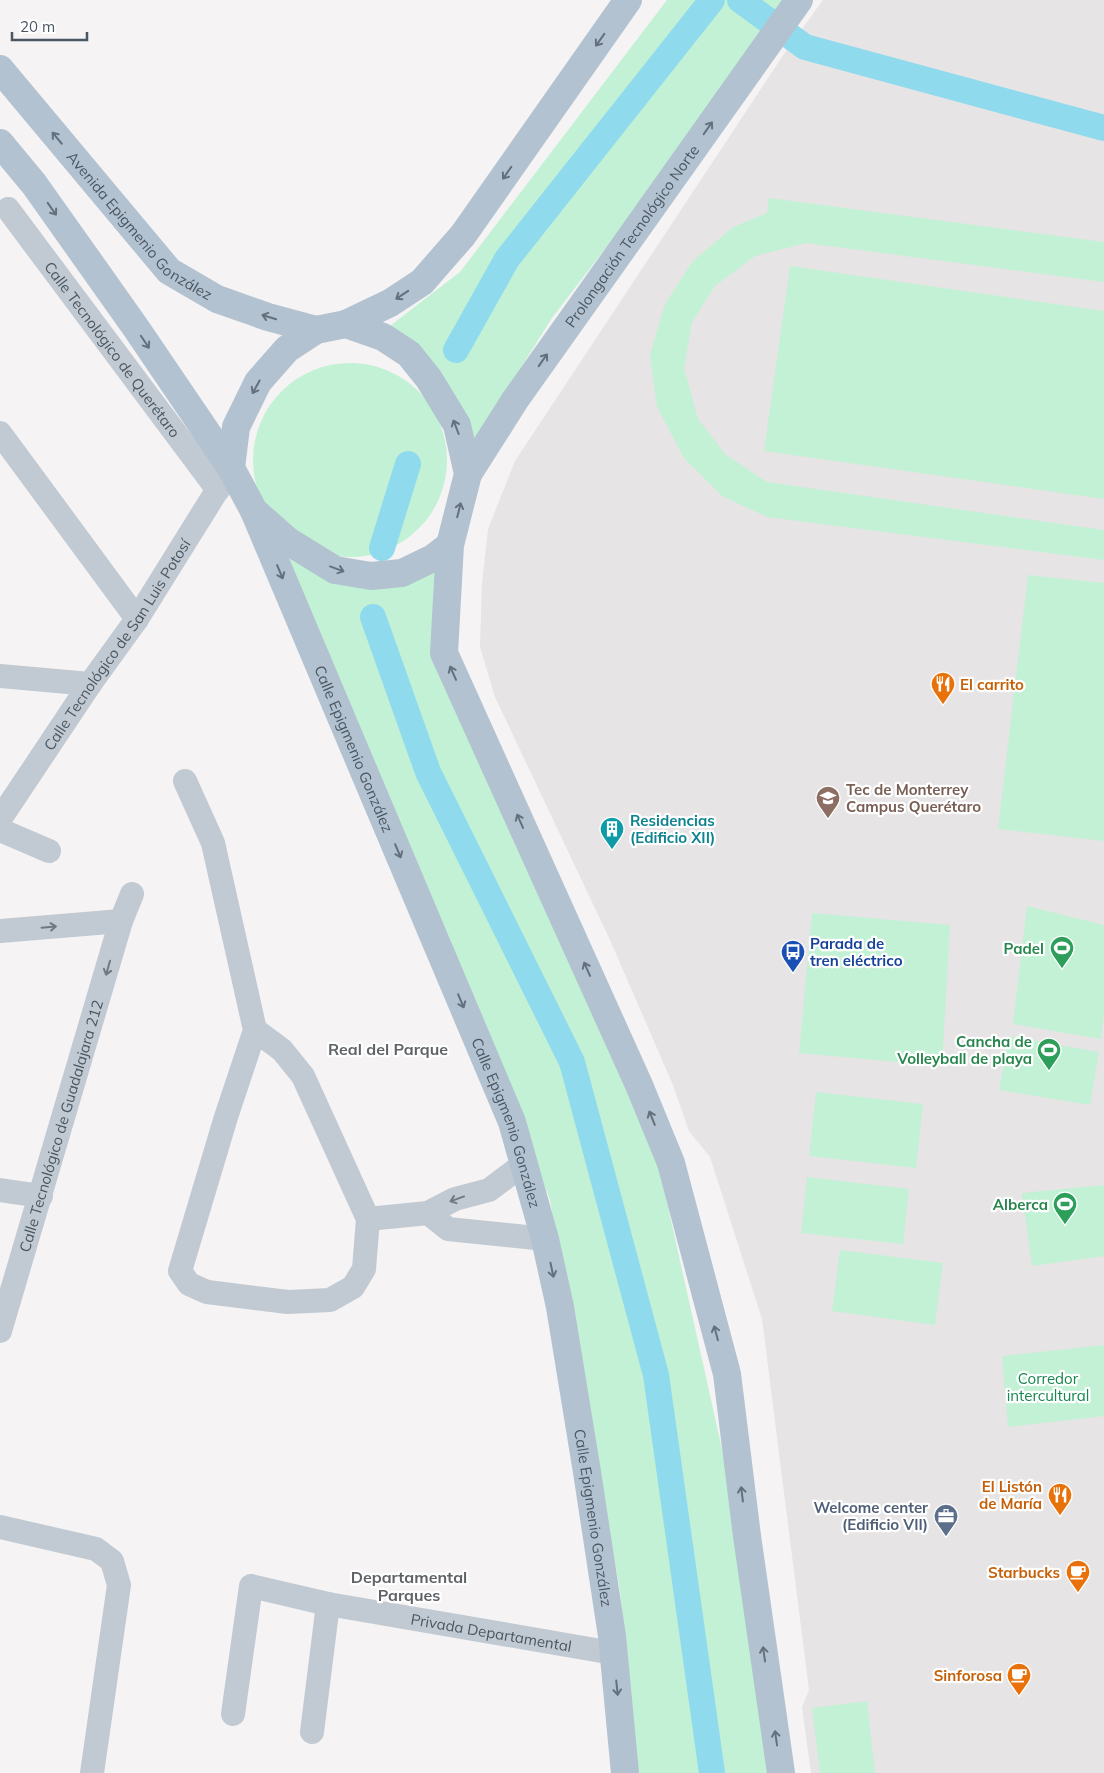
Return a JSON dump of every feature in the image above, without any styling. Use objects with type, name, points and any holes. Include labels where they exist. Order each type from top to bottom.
[{"type":"main road","points":[[224,479],[236,427],[258,382],[287,349],[316,330],[346,324],[390,302],[422,282],[463,235],[628,0]]},
{"type":"main road","name":"Prolongación Tecnológico Norte","points":[[468,474],[515,400],[799,0]]},
{"type":"main road","name":"Avenida Epigmenio González","points":[[0,69],[168,271],[217,299],[268,317],[316,330]]},
{"type":"main road","points":[[0,144],[34,184],[136,328],[224,479]]},
{"type":"main road","points":[[346,324],[383,337],[409,354],[429,379],[457,425],[468,474],[450,545],[444,653],[639,1085],[673,1172],[727,1374],[747,1536],[781,1773]]},
{"type":"main road","name":"Calle Epigmenio González","points":[[224,479],[254,512],[508,1113],[525,1163],[560,1307],[586,1462],[613,1653],[625,1773]]},
{"type":"main road","points":[[254,512],[288,541],[335,570],[371,576],[402,573],[433,558],[450,545]]},
{"type":"street","points":[[4,211],[34,184]]},
{"type":"street","name":"Calle Tecnológico de Querétaro","points":[[4,211],[224,479]]},
{"type":"street","points":[[0,433],[137,619]]},
{"type":"street","name":"Calle Tecnológico de San Luis Potosí","points":[[0,819],[90,684],[137,619],[224,479]]},
{"type":"street","points":[[0,676],[90,684]]},
{"type":"street","points":[[185,781],[213,843],[255,1030],[226,1117],[180,1271],[189,1284],[207,1292],[288,1302],[330,1300],[353,1287],[364,1269],[368,1219],[302,1076],[282,1050],[255,1030]]},
{"type":"street","points":[[0,830],[49,851]]},
{"type":"street","name":"Calle Tecnológico de Guadalajara 212","points":[[0,1331],[121,921],[132,894]]},
{"type":"street","points":[[0,931],[121,921]]},
{"type":"street","points":[[368,1219],[428,1213],[455,1199],[489,1190],[525,1163]]},
{"type":"street","points":[[0,1190],[41,1196]]},
{"type":"street","points":[[428,1213],[448,1228],[545,1239]]},
{"type":"street","points":[[0,1527],[96,1548],[112,1561],[119,1585],[92,1773]]},
{"type":"street","name":"Privada Departamental","points":[[233,1714],[251,1586],[328,1604],[613,1653]]},
{"type":"street","points":[[312,1732],[328,1604]]},
{"type":"shaded area","name":"Tec de Monterrey Campus Querétaro","points":[[823,0],[1104,0],[1104,1773],[811,1773],[802,1707],[809,1690],[762,1319],[710,1157],[689,1131],[673,1085],[610,940],[495,697],[480,647],[482,584],[488,529],[515,461],[786,51]]},
{"type":"green space","points":[[667,0],[795,0],[552,318],[470,449],[386,329],[460,272]]},
{"type":"green space","points":[[769,198],[1104,242],[1104,282],[806,243],[755,256],[715,286],[692,322],[684,368],[698,419],[726,455],[767,482],[1104,530],[1104,560],[767,517],[722,496],[684,458],[657,407],[650,355],[665,304],[693,261],[733,227],[767,213]]},
{"type":"green space","points":[[790,266],[1104,311],[1104,499],[764,451]]},
{"type":"green space","points":[[340,363],[360,363],[396,374],[419,391],[431,406],[440,423],[447,450],[447,470],[440,497],[431,514],[419,529],[404,541],[387,550],[360,557],[340,557],[304,546],[288,535],[275,522],[264,506],[257,488],[253,470],[253,450],[264,414],[275,398],[288,385],[304,374],[322,367]]},
{"type":"green space","points":[[283,550],[341,584],[439,566],[433,653],[658,1162],[728,1476],[768,1773],[636,1773],[620,1591],[550,1200],[449,937]]},
{"type":"green space","points":[[1028,575],[1104,583],[1104,841],[998,829]]},
{"type":"green space","name":"Padel","points":[[1027,906],[1104,925],[1104,1013],[1101,1039],[1013,1024]]},
{"type":"green space","points":[[812,913],[950,925],[942,1066],[799,1053]]},
{"type":"green space","name":"Cancha de Volleyball de playa","points":[[1009,1036],[1099,1052],[1090,1105],[999,1090]]},
{"type":"green space","points":[[816,1092],[923,1104],[916,1168],[809,1156]]},
{"type":"green space","points":[[807,1177],[909,1189],[903,1244],[801,1233]]},
{"type":"green space","name":"Alberca","points":[[1104,1185],[1104,1256],[1032,1266],[1022,1193]]},
{"type":"green space","points":[[840,1250],[943,1263],[935,1325],[832,1311]]},
{"type":"green space","name":"Corredor intercultural","points":[[1104,1345],[1104,1416],[1008,1427],[1002,1356]]},
{"type":"green space","points":[[867,1701],[875,1773],[820,1773],[812,1708]]},
{"type":"waterway","points":[[456,350],[507,259],[712,0]]},
{"type":"waterway","points":[[740,0],[805,47],[1104,128]]},
{"type":"waterway","points":[[382,548],[408,464]]},
{"type":"waterway","points":[[373,617],[428,772],[572,1062],[656,1375],[712,1773]]},
{"type":"place","name":"El carrito","points":[[943,705]]},
{"type":"place","name":"Tec de Monterrey Campus Querétaro","points":[[828,819]]},
{"type":"place","name":"Residencias (Edificio XII)","points":[[612,850]]},
{"type":"place","name":"Padel","points":[[1062,969]]},
{"type":"place","name":"Parada de tren eléctrico","points":[[793,973]]},
{"type":"place","name":"Cancha de Volleyball de playa","points":[[1049,1071]]},
{"type":"place","name":"Alberca","points":[[1065,1225]]},
{"type":"place","name":"El Listón de María","points":[[1060,1516]]},
{"type":"place","name":"Welcome center (Edificio VII)","points":[[946,1537]]},
{"type":"place","name":"Starbucks","points":[[1078,1593]]},
{"type":"place","name":"Sinforosa","points":[[1019,1696]]},
{"type":"district","name":"Real del Parque","points":[[388,1049]]},
{"type":"district","name":"Departamental Parques","points":[[409,1586]]}]
